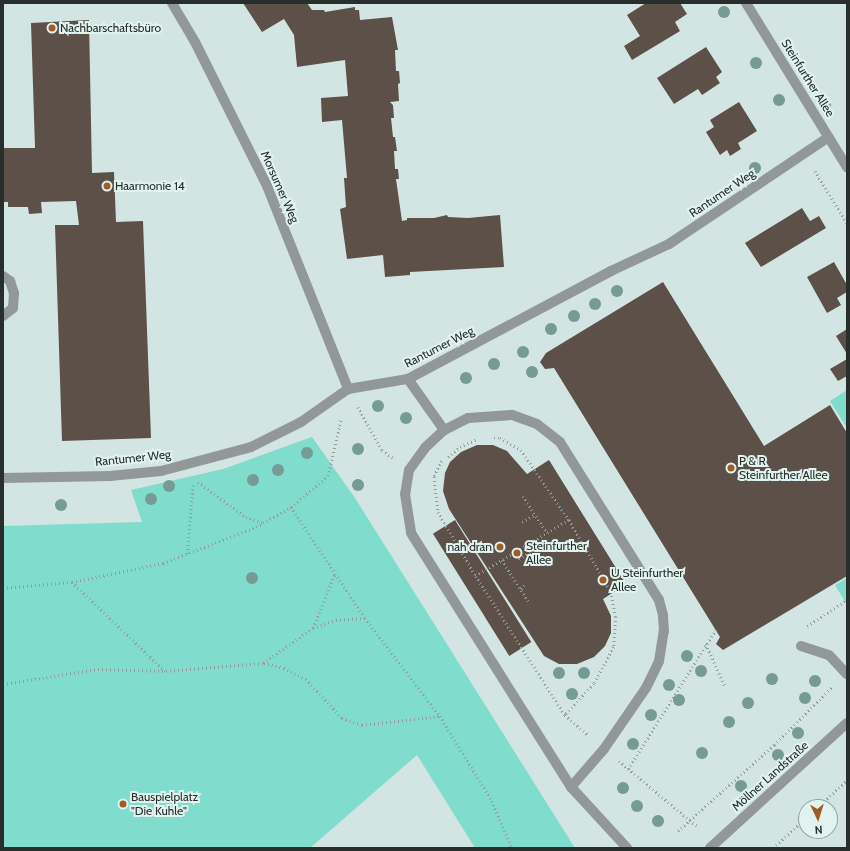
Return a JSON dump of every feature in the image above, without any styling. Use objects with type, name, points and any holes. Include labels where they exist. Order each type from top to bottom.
[{"type":"street","name":"Morsumer Weg","points":[[172,3],[195,42],[267,186],[348,389]]},
{"type":"street","name":"Steinfurther Allee","points":[[746,3],[847,167]]},
{"type":"street","name":"Rantumer Weg","points":[[3,478],[110,476],[161,471],[250,447],[302,422],[348,389],[408,379],[611,271],[669,244],[829,137]]},
{"type":"street","points":[[3,276],[10,281],[14,293],[13,308],[3,316]]},
{"type":"street","points":[[408,379],[444,430]]},
{"type":"street","points":[[571,787],[604,749],[628,716],[659,661],[664,631],[659,600],[560,442],[537,424],[512,415],[468,418],[444,430],[424,448],[409,470],[405,494],[411,533],[571,787],[627,848]]},
{"type":"street","points":[[801,646],[829,655],[847,674]]},
{"type":"street","name":"Möllner Landstraße","points":[[710,848],[847,724]]},
{"type":"path","points":[[804,154],[847,223]]},
{"type":"path","points":[[348,389],[382,450],[409,470],[426,471],[434,477]]},
{"type":"path","points":[[3,588],[72,582],[163,563],[264,523],[291,508],[328,476],[348,389]]},
{"type":"path","points":[[488,439],[500,438],[521,450],[569,520],[611,592],[616,617],[614,647],[594,684],[565,715]]},
{"type":"path","points":[[482,439],[460,447],[443,461],[434,477],[438,512],[476,576],[565,715],[698,827]]},
{"type":"path","points":[[187,554],[192,523],[193,478],[246,517],[264,523]]},
{"type":"path","points":[[523,496],[547,533]]},
{"type":"path","points":[[291,508],[365,618],[440,716],[492,801],[512,848]]},
{"type":"path","points":[[522,522],[534,514]]},
{"type":"path","points":[[476,576],[569,520]]},
{"type":"path","points":[[515,552],[519,559],[532,551]]},
{"type":"path","points":[[502,560],[528,601]]},
{"type":"path","points":[[313,628],[335,573]]},
{"type":"path","points":[[72,582],[166,671]]},
{"type":"path","points":[[520,589],[525,583]]},
{"type":"path","points":[[801,630],[847,600]]},
{"type":"path","points":[[263,663],[313,628],[336,620],[365,618]]},
{"type":"path","points":[[628,769],[716,629]]},
{"type":"path","points":[[706,644],[725,686]]},
{"type":"path","points":[[3,684],[98,669],[166,671],[263,663],[284,668],[306,679],[342,718],[362,725],[440,716]]},
{"type":"path","points":[[678,831],[691,821],[779,740],[834,684]]},
{"type":"path","points":[[827,799],[847,780]]},
{"type":"path","points":[[773,848],[798,825]]},
{"type":"green space","points":[[847,390],[847,428],[830,401]]},
{"type":"green space","points":[[312,437],[355,498],[575,848],[475,848],[417,755],[310,848],[3,848],[3,526],[142,522],[131,490],[223,469]]},
{"type":"green space","points":[[847,578],[847,605],[835,585]]},
{"type":"building","points":[[243,3],[307,3],[312,10],[324,10],[325,12],[355,7],[355,10],[359,10],[360,20],[392,17],[398,50],[395,50],[396,71],[399,71],[400,83],[398,84],[399,101],[390,102],[393,105],[394,118],[391,118],[393,137],[395,137],[397,151],[394,151],[395,169],[398,169],[399,179],[396,179],[402,221],[407,220],[407,218],[434,218],[447,215],[448,217],[468,218],[500,215],[504,267],[410,272],[410,275],[385,277],[383,255],[347,259],[340,209],[346,207],[344,178],[347,178],[342,120],[322,122],[321,98],[348,96],[345,60],[297,67],[294,35],[284,19],[262,32]]},
{"type":"building","points":[[646,3],[680,3],[687,14],[675,22],[680,31],[632,60],[624,46],[640,36],[627,15]]},
{"type":"building","points":[[89,20],[92,173],[114,172],[116,222],[143,221],[151,438],[62,441],[55,225],[79,225],[76,201],[41,202],[42,213],[29,214],[28,207],[8,207],[8,202],[3,202],[3,148],[35,148],[31,23]]},
{"type":"building","points":[[706,47],[722,72],[716,77],[720,83],[702,95],[698,89],[674,104],[657,78]]},
{"type":"building","points":[[739,102],[757,131],[738,143],[741,149],[730,156],[727,150],[720,155],[706,132],[714,127],[710,120]]},
{"type":"building","points":[[802,208],[810,221],[819,216],[826,228],[761,267],[745,243]]},
{"type":"building","points":[[834,262],[847,285],[847,292],[837,298],[841,305],[827,313],[807,277]]},
{"type":"building","name":"P & R Steinfurther Allee","points":[[663,282],[764,446],[830,405],[847,433],[847,576],[723,650],[716,644],[720,637],[554,368],[545,369],[540,362],[546,353]]},
{"type":"building","points":[[847,329],[847,354],[836,336]]},
{"type":"building","points":[[847,359],[847,376],[838,381],[830,369]]},
{"type":"building","points":[[477,445],[493,445],[507,451],[527,474],[549,460],[626,584],[603,599],[611,616],[611,633],[605,646],[594,657],[577,664],[559,664],[544,656],[449,509],[443,491],[445,473],[450,462],[461,452]]},
{"type":"building","points":[[455,520],[531,642],[509,656],[433,534]]},
{"type":"place","name":"Nachbarschaftsbüro","points":[[52,28]]},
{"type":"place","name":"Haarmonie 14","points":[[107,186]]},
{"type":"place","name":"P & R Steinfurther Allee","points":[[731,468]]},
{"type":"place","name":"nah dran","points":[[500,547]]},
{"type":"place","name":"Steinfurther Allee","points":[[517,553]]},
{"type":"place","name":"U Steinfurther Allee","points":[[603,580]]},
{"type":"place","name":"Bauspielplatz \"Die Kuhle\"","points":[[123,804]]}]
